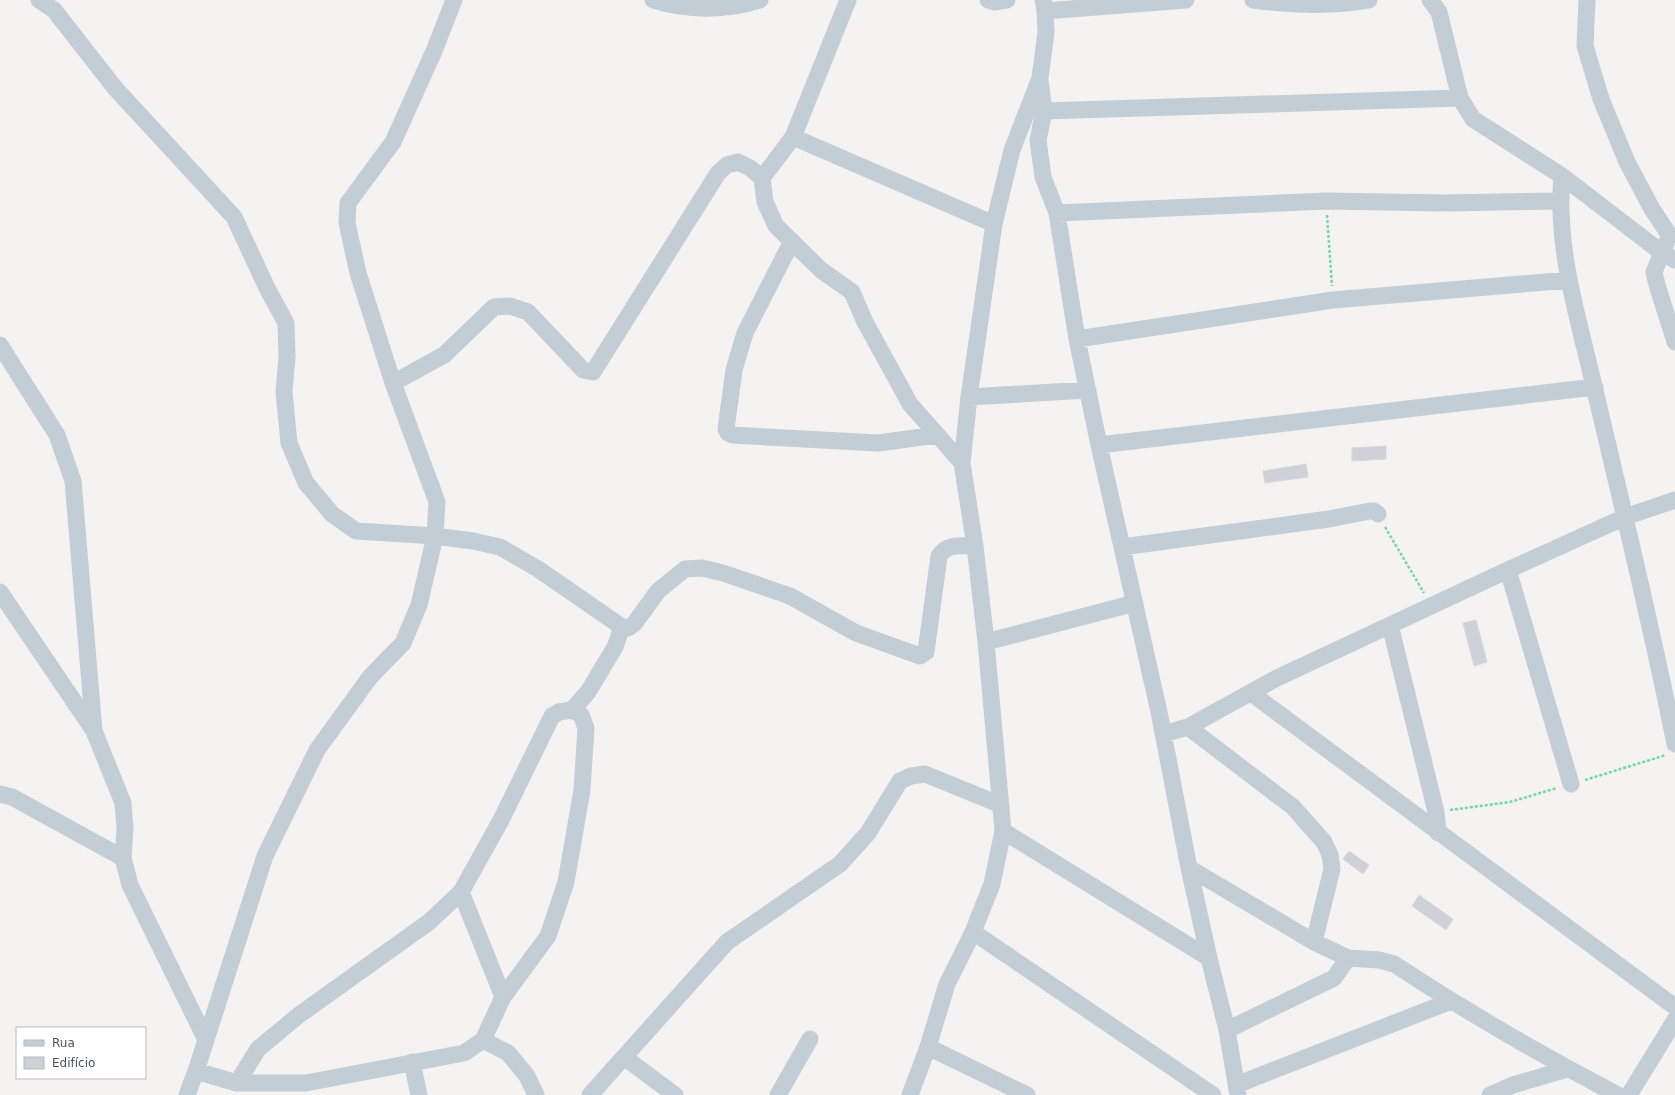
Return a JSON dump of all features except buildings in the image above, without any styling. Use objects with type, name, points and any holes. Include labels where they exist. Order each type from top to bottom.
[{"type":"street","points":[[39,0],[54,10],[115,88],[234,217],[267,288],[286,323],[287,357],[284,392],[289,443],[306,483],[332,514],[356,531],[435,536],[473,541],[500,547],[538,569],[622,627],[628,628],[634,624],[658,591],[685,569],[702,568],[723,572],[790,596],[856,633],[920,656],[926,652],[939,556],[944,549],[951,546],[974,546]]},
{"type":"street","points":[[187,1095],[265,856],[317,750],[370,677],[403,643],[419,605],[435,536],[437,502],[393,383],[358,274],[347,223],[348,203],[393,142],[434,51],[454,0]]},
{"type":"street","points":[[653,0],[714,9],[760,0]]},
{"type":"street","points":[[762,178],[793,137],[848,0]]},
{"type":"street","points":[[988,0],[994,2],[1007,0]]},
{"type":"street","points":[[910,1095],[928,1047],[947,984],[973,932],[992,884],[1003,831],[986,642],[962,463],[969,397],[994,224],[1012,150],[1040,78],[1046,32],[1044,6],[1186,0]]},
{"type":"street","points":[[1253,0],[1276,3],[1350,4],[1370,0]]},
{"type":"street","points":[[1430,0],[1439,12],[1460,98],[1473,119],[1562,176],[1668,256]]},
{"type":"street","points":[[1587,0],[1585,46],[1602,99],[1627,162],[1652,209],[1672,230],[1668,256],[1654,272],[1675,342]]},
{"type":"street","points":[[1040,78],[1044,111],[1038,140],[1043,177],[1057,213],[1077,339],[1163,734],[1189,868],[1227,1030],[1238,1090],[1451,1002]]},
{"type":"street","points":[[1044,111],[1460,98]]},
{"type":"street","points":[[793,137],[994,224]]},
{"type":"street","points":[[393,383],[444,355],[494,307],[510,306],[528,312],[583,370],[593,372],[718,173],[727,165],[738,162],[750,168],[762,178],[765,202],[776,226],[821,270],[852,292],[865,322],[910,404],[962,463]]},
{"type":"street","points":[[1562,176],[1560,201],[1569,280],[1673,726],[1675,744]]},
{"type":"street","points":[[1057,213],[1326,201],[1444,203],[1560,201]]},
{"type":"street","points":[[792,241],[745,333],[734,370],[726,429],[728,433],[732,435],[878,443],[937,435]]},
{"type":"street","points":[[1077,339],[1333,300],[1569,280]]},
{"type":"street","points":[[0,345],[57,435],[73,481],[94,731]]},
{"type":"street","points":[[1099,445],[1595,387]]},
{"type":"street","points":[[969,397],[1088,390]]},
{"type":"street","points":[[1163,734],[1188,727],[1277,678],[1508,570],[1625,517],[1675,500]]},
{"type":"street","points":[[1122,547],[1329,519],[1370,511],[1374,511],[1378,514]]},
{"type":"street","points":[[1508,570],[1571,784]]},
{"type":"street","points":[[0,592],[94,731],[123,803],[125,828],[123,858],[130,885],[206,1040]]},
{"type":"street","points":[[986,642],[1135,603]]},
{"type":"street","points":[[1390,625],[1436,812],[1438,833]]},
{"type":"street","points":[[572,710],[588,692],[615,647],[622,627]]},
{"type":"street","points":[[1251,693],[1438,833],[1675,1007]]},
{"type":"street","points":[[196,1071],[237,1083],[306,1083],[464,1053],[483,1040],[503,997],[548,936],[566,882],[582,790],[586,728],[581,715],[572,710],[559,712],[552,716],[501,820],[461,892],[429,922],[299,1015],[258,1049],[237,1083]]},
{"type":"street","points":[[1188,727],[1293,807],[1324,842],[1330,855],[1332,870],[1314,942]]},
{"type":"street","points":[[590,1095],[727,942],[840,864],[868,832],[900,781],[910,776],[925,774],[1001,805]]},
{"type":"street","points":[[0,794],[12,797],[123,858]]},
{"type":"street","points":[[1003,831],[1209,958]]},
{"type":"street","points":[[1189,868],[1314,942],[1348,958],[1379,960],[1394,964],[1451,1002],[1567,1069],[1618,1095]]},
{"type":"street","points":[[461,892],[503,997]]},
{"type":"street","points":[[973,932],[1213,1095]]},
{"type":"street","points":[[1227,1030],[1334,978],[1348,958]]},
{"type":"street","points":[[1629,1095],[1675,1020]]},
{"type":"street","points":[[778,1095],[810,1039]]},
{"type":"street","points":[[483,1040],[508,1053],[527,1076],[536,1095]]},
{"type":"street","points":[[928,1047],[1027,1095]]},
{"type":"street","points":[[624,1057],[675,1095]]},
{"type":"street","points":[[412,1062],[418,1095]]},
{"type":"street","points":[[1490,1095],[1513,1085],[1567,1069]]},
{"type":"path","points":[[1326,201],[1333,300]]},
{"type":"path","points":[[1378,514],[1431,606]]}]
